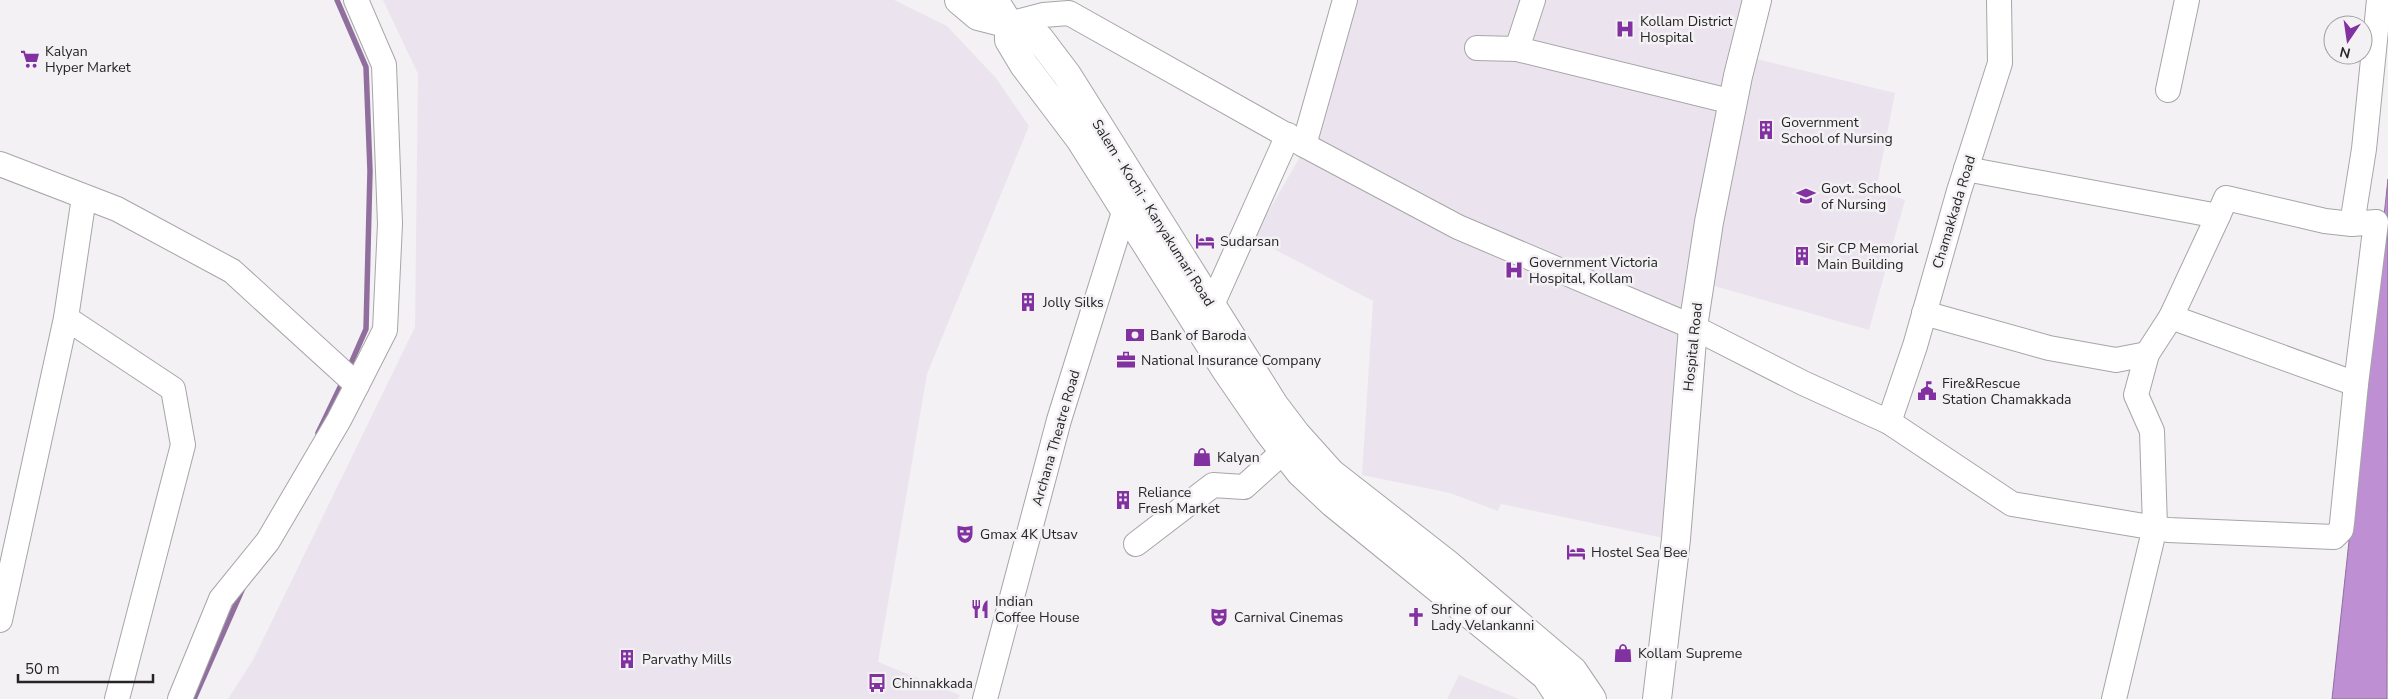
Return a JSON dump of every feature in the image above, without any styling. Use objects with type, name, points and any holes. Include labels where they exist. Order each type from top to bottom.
[{"type":"main road","name":"Salem - Kochi - Kanyakumari Road","points":[[960,0],[978,16],[1025,27],[1039,38],[1067,75],[1274,405],[1296,434],[1331,473],[1446,563],[1573,671],[1592,699]]},
{"type":"main road","name":"Salem - Kochi - Kanyakumari Road","points":[[994,0],[1009,24],[1009,40],[1024,65],[1080,139],[1226,370],[1300,472],[1332,503],[1546,676],[1561,699]]},
{"type":"main road","name":"Hospital Road","points":[[1657,699],[1676,539],[1693,327],[1709,222],[1733,102],[1758,0]]},
{"type":"street","points":[[180,699],[221,598],[268,541],[339,420],[386,330],[390,224],[384,65],[356,0]]},
{"type":"street","points":[[1211,306],[1296,140],[1345,0]]},
{"type":"street","points":[[1517,49],[1533,0]]},
{"type":"street","name":"Chamakkada Road","points":[[1889,422],[2000,63],[1998,0]]},
{"type":"street","points":[[2168,90],[2187,0]]},
{"type":"street","points":[[2352,224],[2364,149],[2379,0]]},
{"type":"street","points":[[1009,24],[1073,7],[1296,140],[1458,227],[1693,327],[1803,382],[1889,422],[2012,504],[2155,527],[2334,537],[2341,530],[2344,523],[2356,384],[2376,222],[2352,224],[2325,221],[2226,198],[2171,317],[2147,354],[2136,395],[2152,431],[2155,527],[2114,699]]},
{"type":"street","points":[[1477,48],[1517,49],[1733,102]]},
{"type":"street","points":[[0,164],[117,209],[232,271],[357,385]]},
{"type":"street","points":[[1966,169],[2218,216]]},
{"type":"street","points":[[0,620],[66,318],[84,197]]},
{"type":"street","name":"Archana Theatre Road","points":[[985,699],[1059,420],[1125,209]]},
{"type":"street","points":[[1924,313],[2048,348],[2096,357],[2116,360],[2147,354]]},
{"type":"street","points":[[2171,317],[2356,384]]},
{"type":"street","points":[[66,318],[173,389],[182,445],[117,699]]},
{"type":"street","points":[[1136,544],[1213,485],[1244,487],[1284,451]]},
{"type":"shaded area","name":"Parvathy Mills","points":[[383,0],[894,0],[947,26],[996,78],[1029,126],[927,374],[878,662],[960,695],[958,699],[228,699],[253,660],[415,327],[418,74]]},
{"type":"shaded area","name":"Government Victoria Hospital, Kollam","points":[[1348,0],[1759,0],[1749,57],[1895,93],[1876,191],[1905,200],[1869,330],[1711,285],[1668,539],[1501,504],[1498,511],[1450,493],[1362,475],[1373,301],[1253,238],[1311,138]]},
{"type":"shaded area","points":[[2388,179],[2387,699],[2332,699]]},
{"type":"shaded area","points":[[1459,675],[1519,699],[1447,699]]},
{"type":"waterway","points":[[337,0],[366,67],[370,171],[366,329],[348,370]]},
{"type":"waterway","points":[[318,433],[343,381]]},
{"type":"waterway","points":[[194,699],[243,588]]},
{"type":"place","name":"Kollam District Hospital","points":[[1625,29]]},
{"type":"place","name":"Kalyan Hyper Market","points":[[30,59]]},
{"type":"place","name":"Government School of Nursing","points":[[1766,130]]},
{"type":"place","name":"Govt. School of Nursing","points":[[1806,196]]},
{"type":"place","name":"Sudarsan","points":[[1205,241]]},
{"type":"place","name":"Sir CP Memorial Main Building","points":[[1802,256]]},
{"type":"place","name":"Government Victoria Hospital, Kollam","points":[[1514,270]]},
{"type":"place","name":"Jolly Silks","points":[[1028,302]]},
{"type":"place","name":"Bank of Baroda","points":[[1135,335]]},
{"type":"place","name":"National Insurance Company","points":[[1126,360]]},
{"type":"place","name":"Fire&Rescue Station Chamakkada","points":[[1927,391]]},
{"type":"place","name":"Kalyan","points":[[1202,457]]},
{"type":"place","name":"Reliance Fresh Market","points":[[1123,500]]},
{"type":"place","name":"Gmax 4K Utsav","points":[[965,534]]},
{"type":"place","name":"Hostel Sea Bee","points":[[1576,552]]},
{"type":"place","name":"Indian Coffee House","points":[[980,609]]},
{"type":"place","name":"Carnival Cinemas","points":[[1219,617]]},
{"type":"place","name":"Shrine of our Lady Velankanni","points":[[1416,617]]},
{"type":"place","name":"Kollam Supreme","points":[[1623,653]]},
{"type":"place","name":"Parvathy Mills","points":[[627,659]]},
{"type":"place","name":"Chinnakkada","points":[[877,683]]}]
